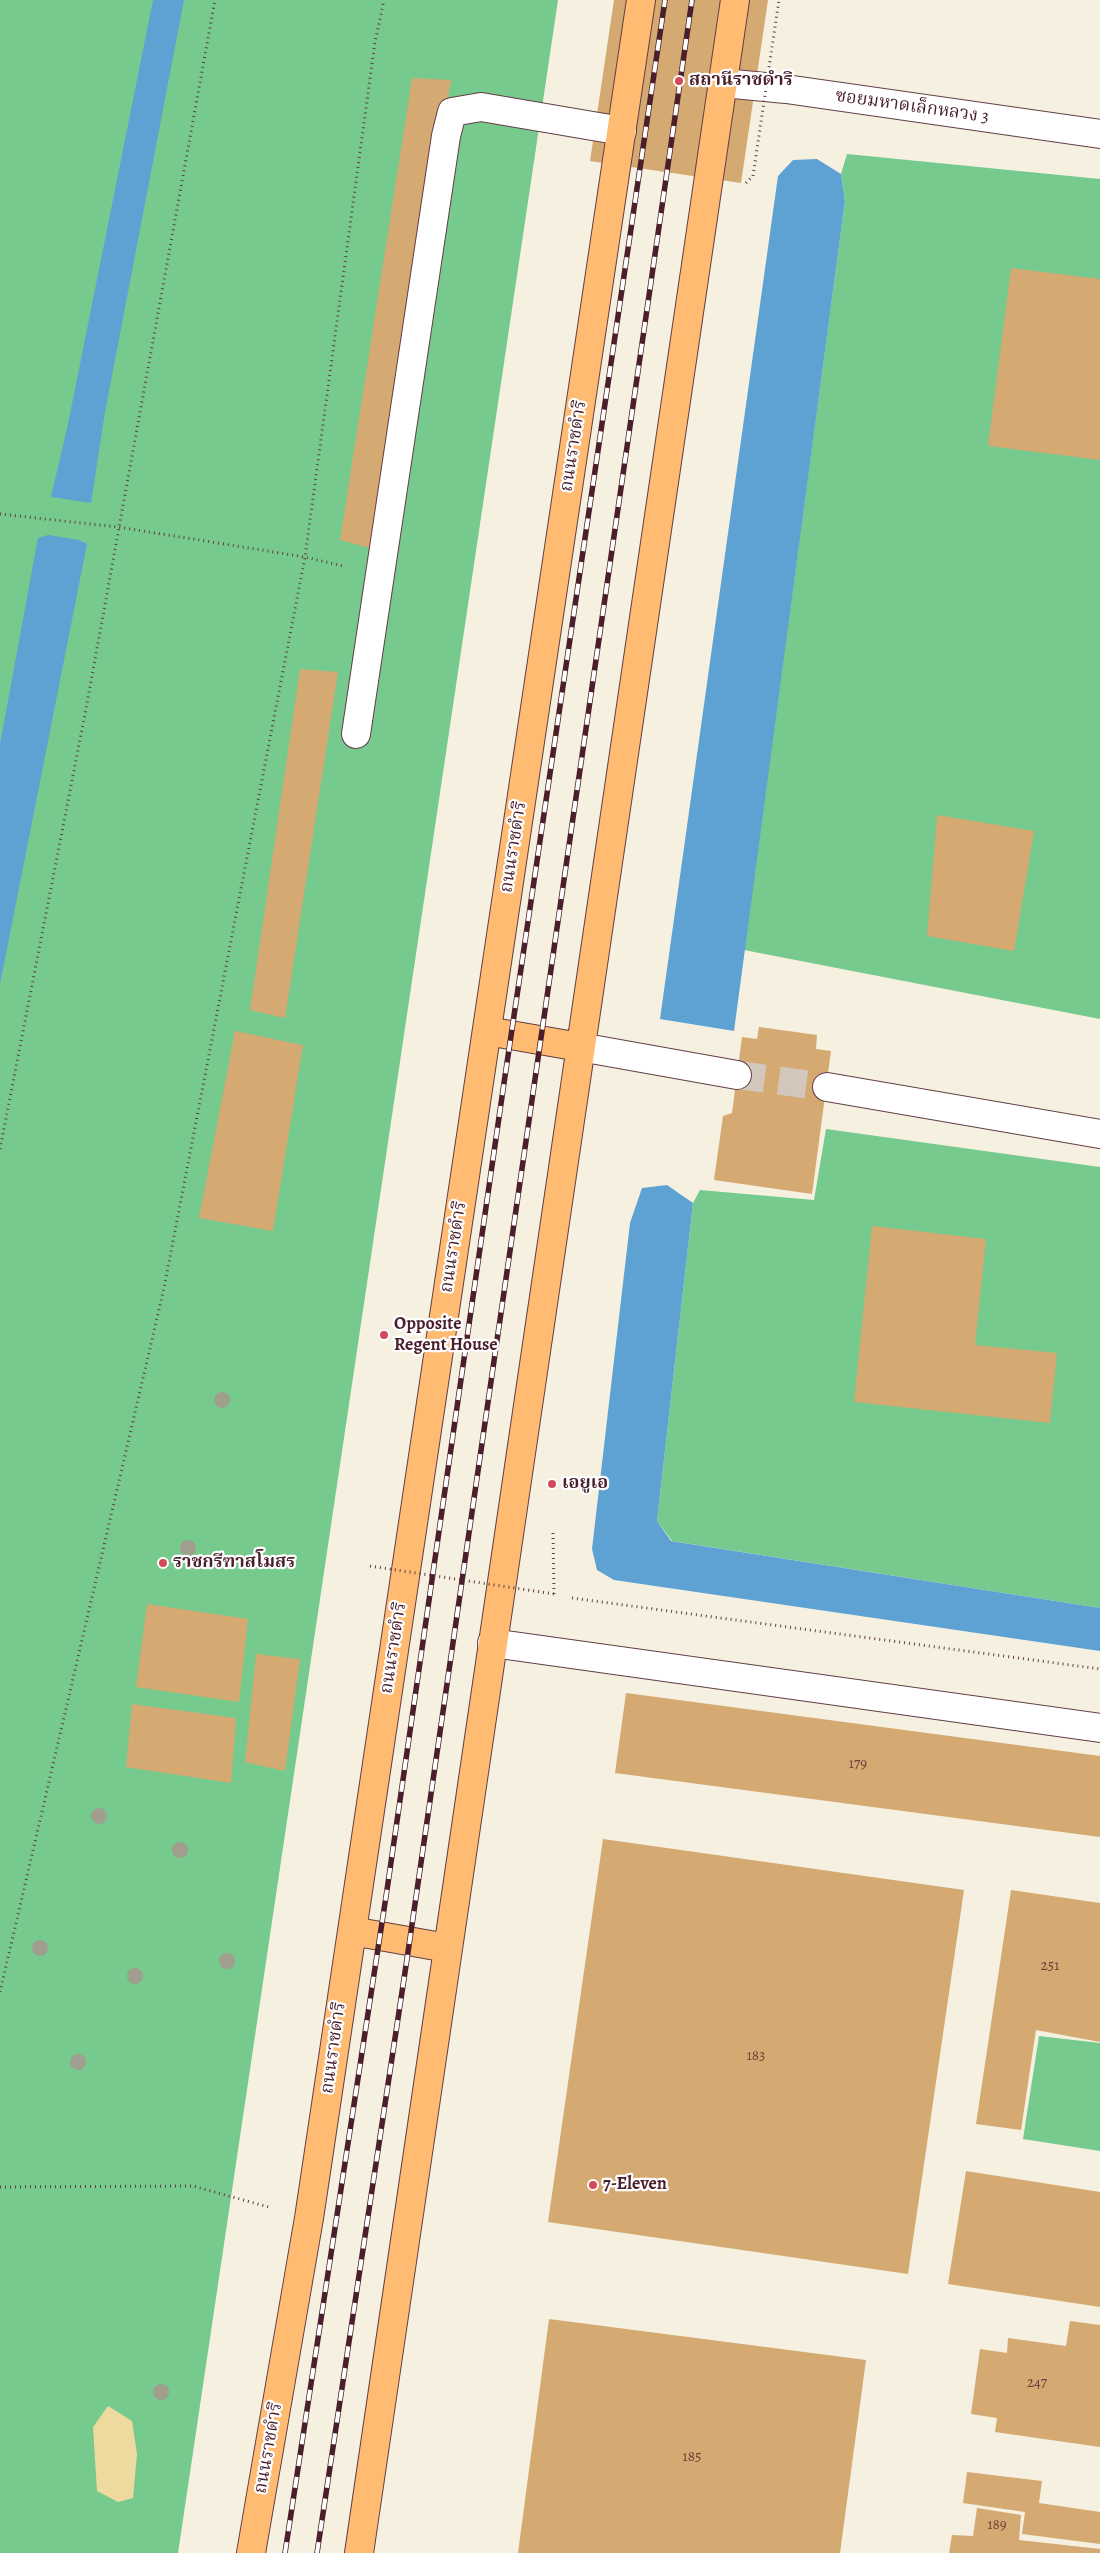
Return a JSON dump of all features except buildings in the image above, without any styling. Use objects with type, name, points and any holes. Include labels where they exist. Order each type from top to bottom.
[{"type":"main road","name":"ถนนราชดำริ","points":[[252,2553],[309,2218],[641,0]]},
{"type":"main road","points":[[359,2553],[735,0]]},
{"type":"main road","points":[[487,1032],[580,1047]]},
{"type":"main road","points":[[352,1931],[447,1948]]},
{"type":"street","name":"ซอยมหาดเล็กหลวง 3","points":[[723,83],[786,89],[1100,134]]},
{"type":"street","points":[[356,734],[446,136],[452,112],[481,107],[622,131]]},
{"type":"street","points":[[580,1047],[737,1074]]},
{"type":"street","points":[[827,1087],[1100,1134]]},
{"type":"street","points":[[492,1643],[1100,1728]]},
{"type":"path","points":[[0,1149],[86,710],[215,0]]},
{"type":"path","points":[[0,1992],[164,1288],[305,557],[375,42],[384,0]]},
{"type":"path","points":[[753,176],[779,0]]},
{"type":"path","points":[[0,514],[118,527],[305,557],[380,574]]},
{"type":"path","points":[[370,1566],[554,1594],[553,1533]]},
{"type":"path","points":[[572,1598],[1100,1669]]},
{"type":"path","points":[[0,2187],[193,2186],[309,2218]]},
{"type":"green space","name":"ราชกรีฑาสโมสร","points":[[0,0],[558,0],[178,2553],[0,2553]]},
{"type":"green space","points":[[847,154],[1100,179],[1100,1019],[744,950],[845,201],[841,174]]},
{"type":"green space","points":[[826,1129],[1100,1167],[1100,1608],[672,1541],[657,1521],[693,1203],[700,1190],[814,1200]]},
{"type":"green space","points":[[1039,2036],[1100,2043],[1100,2151],[1023,2139]]},
{"type":"sand","points":[[108,2406],[132,2421],[137,2454],[133,2498],[118,2502],[97,2491],[93,2427]]},
{"type":"water","points":[[153,0],[184,0],[105,412],[91,503],[51,497],[68,424]]},
{"type":"water","points":[[817,159],[841,174],[845,201],[734,1031],[660,1019],[778,176],[793,160]]},
{"type":"water","points":[[48,535],[79,540],[87,544],[0,984],[0,744],[38,538]]},
{"type":"water","points":[[667,1185],[693,1203],[657,1521],[671,1541],[1100,1608],[1100,1651],[614,1580],[597,1570],[592,1549],[630,1223],[642,1188]]},
{"type":"tunnel","points":[[737,1075],[827,1087]]},
{"type":"railway","points":[[285,2553],[387,1890],[504,1083],[665,0]]},
{"type":"railway","points":[[317,2553],[407,1959],[692,0]]},
{"type":"place","name":"สถานีราชดำริ","points":[[679,81]]},
{"type":"place","name":"Opposite Regent House","points":[[384,1335]]},
{"type":"place","name":"เอยูเอ","points":[[552,1484]]},
{"type":"place","name":"ราชกรีฑาสโมสร","points":[[163,1563]]},
{"type":"place","name":"7-Eleven","points":[[593,2185]]}]
